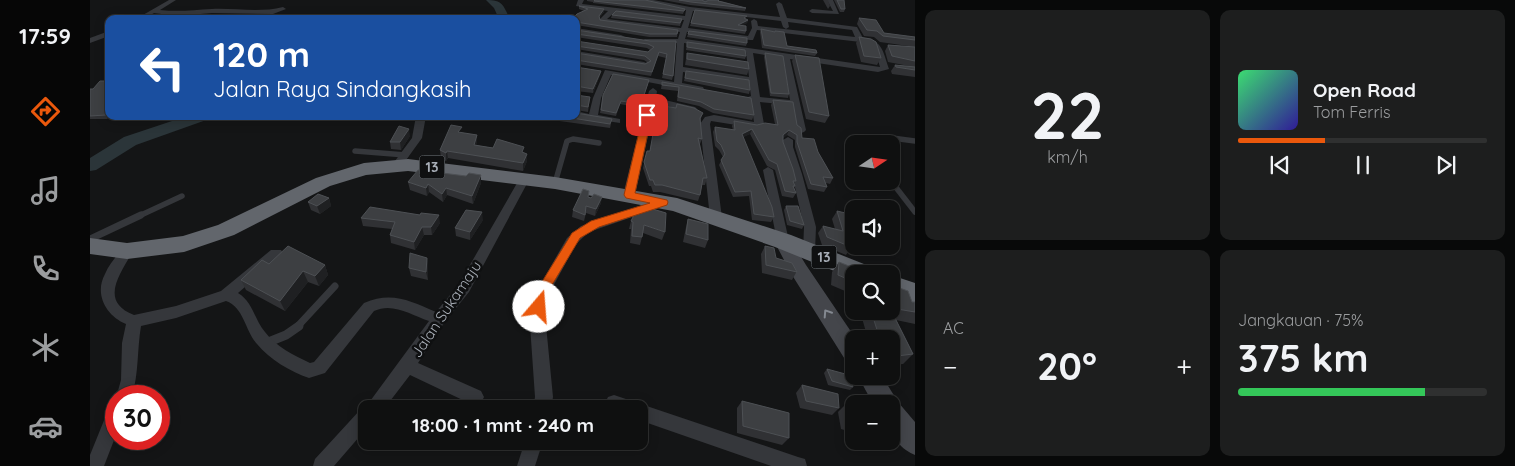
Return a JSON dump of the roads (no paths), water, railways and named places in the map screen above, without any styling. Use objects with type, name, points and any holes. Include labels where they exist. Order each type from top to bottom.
[{"type":"highway","name":"13","points":[[90,246],[109,250],[127,250],[174,245],[205,238],[243,222],[323,182],[401,160],[439,168],[525,178],[663,202],[783,240],[845,266]]},
{"type":"highway","points":[[900,288],[915,294]]},
{"type":"main road","points":[[783,240],[799,270],[845,340]]},
{"type":"main road","points":[[900,422],[915,442]]},
{"type":"street","points":[[146,15],[174,0]]},
{"type":"street","points":[[581,0],[578,6],[613,10],[627,8],[687,18]]},
{"type":"street","points":[[600,8],[608,0]]},
{"type":"street","points":[[643,0],[690,9],[721,23],[749,44]]},
{"type":"street","points":[[829,0],[839,1]]},
{"type":"street","points":[[812,11],[837,13],[829,0]]},
{"type":"street","points":[[780,4],[787,32]]},
{"type":"street","points":[[807,4],[820,23]]},
{"type":"street","points":[[154,11],[177,14],[212,11],[273,12],[283,9]]},
{"type":"street","points":[[678,85],[679,69],[685,54],[681,40],[690,9]]},
{"type":"street","points":[[590,32],[613,10]]},
{"type":"street","points":[[630,195],[652,96],[696,110],[710,118],[758,125],[756,98],[746,64],[749,44],[755,28],[753,16]]},
{"type":"street","points":[[602,20],[684,29],[753,16],[850,24],[856,26],[855,28],[860,40]]},
{"type":"street","points":[[614,36],[628,23]]},
{"type":"street","points":[[755,28],[860,40],[887,47]]},
{"type":"street","points":[[580,31],[649,41],[681,40],[749,44],[786,56],[878,70],[885,69],[888,66],[878,46]]},
{"type":"street","points":[[90,41],[105,35]]},
{"type":"street","points":[[640,78],[649,41]]},
{"type":"street","points":[[580,52],[646,57]]},
{"type":"street","points":[[786,56],[801,130]]},
{"type":"street","points":[[679,69],[752,80]]},
{"type":"street","points":[[593,117],[594,98],[604,72],[707,90]]},
{"type":"street","points":[[744,97],[795,102]]},
{"type":"street","points":[[580,115],[616,121]]},
{"type":"street","points":[[710,118],[705,124],[716,218]]},
{"type":"street","points":[[401,160],[417,138],[420,120]]},
{"type":"street","points":[[788,140],[810,227],[810,251]]},
{"type":"street","points":[[768,170],[783,240]]},
{"type":"street","name":"Jalan Sukamaju","points":[[380,400],[407,366],[472,274],[525,178]]},
{"type":"street","points":[[544,400],[538,342],[539,307],[546,285],[566,248],[585,229],[663,202]]},
{"type":"street","points":[[127,250],[110,276],[108,295],[113,309],[134,321],[176,312],[226,295],[276,252]]},
{"type":"street","points":[[226,295],[235,296],[241,300],[258,335],[266,343],[281,355],[309,371],[319,368],[369,307],[375,303],[389,301],[439,319]]},
{"type":"street","points":[[127,385],[134,321]]},
{"type":"street","points":[[407,366],[474,397]]},
{"type":"street","points":[[648,415],[798,466]]},
{"type":"street","points":[[322,466],[358,425]]},
{"type":"street","points":[[95,466],[105,440]]},
{"type":"street","points":[[526,466],[531,450]]},
{"type":"lane","points":[[556,183],[567,141],[572,139],[599,143]]},
{"type":"lane","points":[[900,139],[915,141]]},
{"type":"lane","points":[[355,150],[401,160]]},
{"type":"lane","points":[[898,190],[915,212]]},
{"type":"lane","points":[[90,239],[182,196]]},
{"type":"lane","points":[[266,343],[286,335],[300,325],[336,286]]},
{"type":"waterway","points":[[491,0],[498,6],[503,15]]},
{"type":"waterway","points":[[90,166],[130,141],[191,120]]}]
